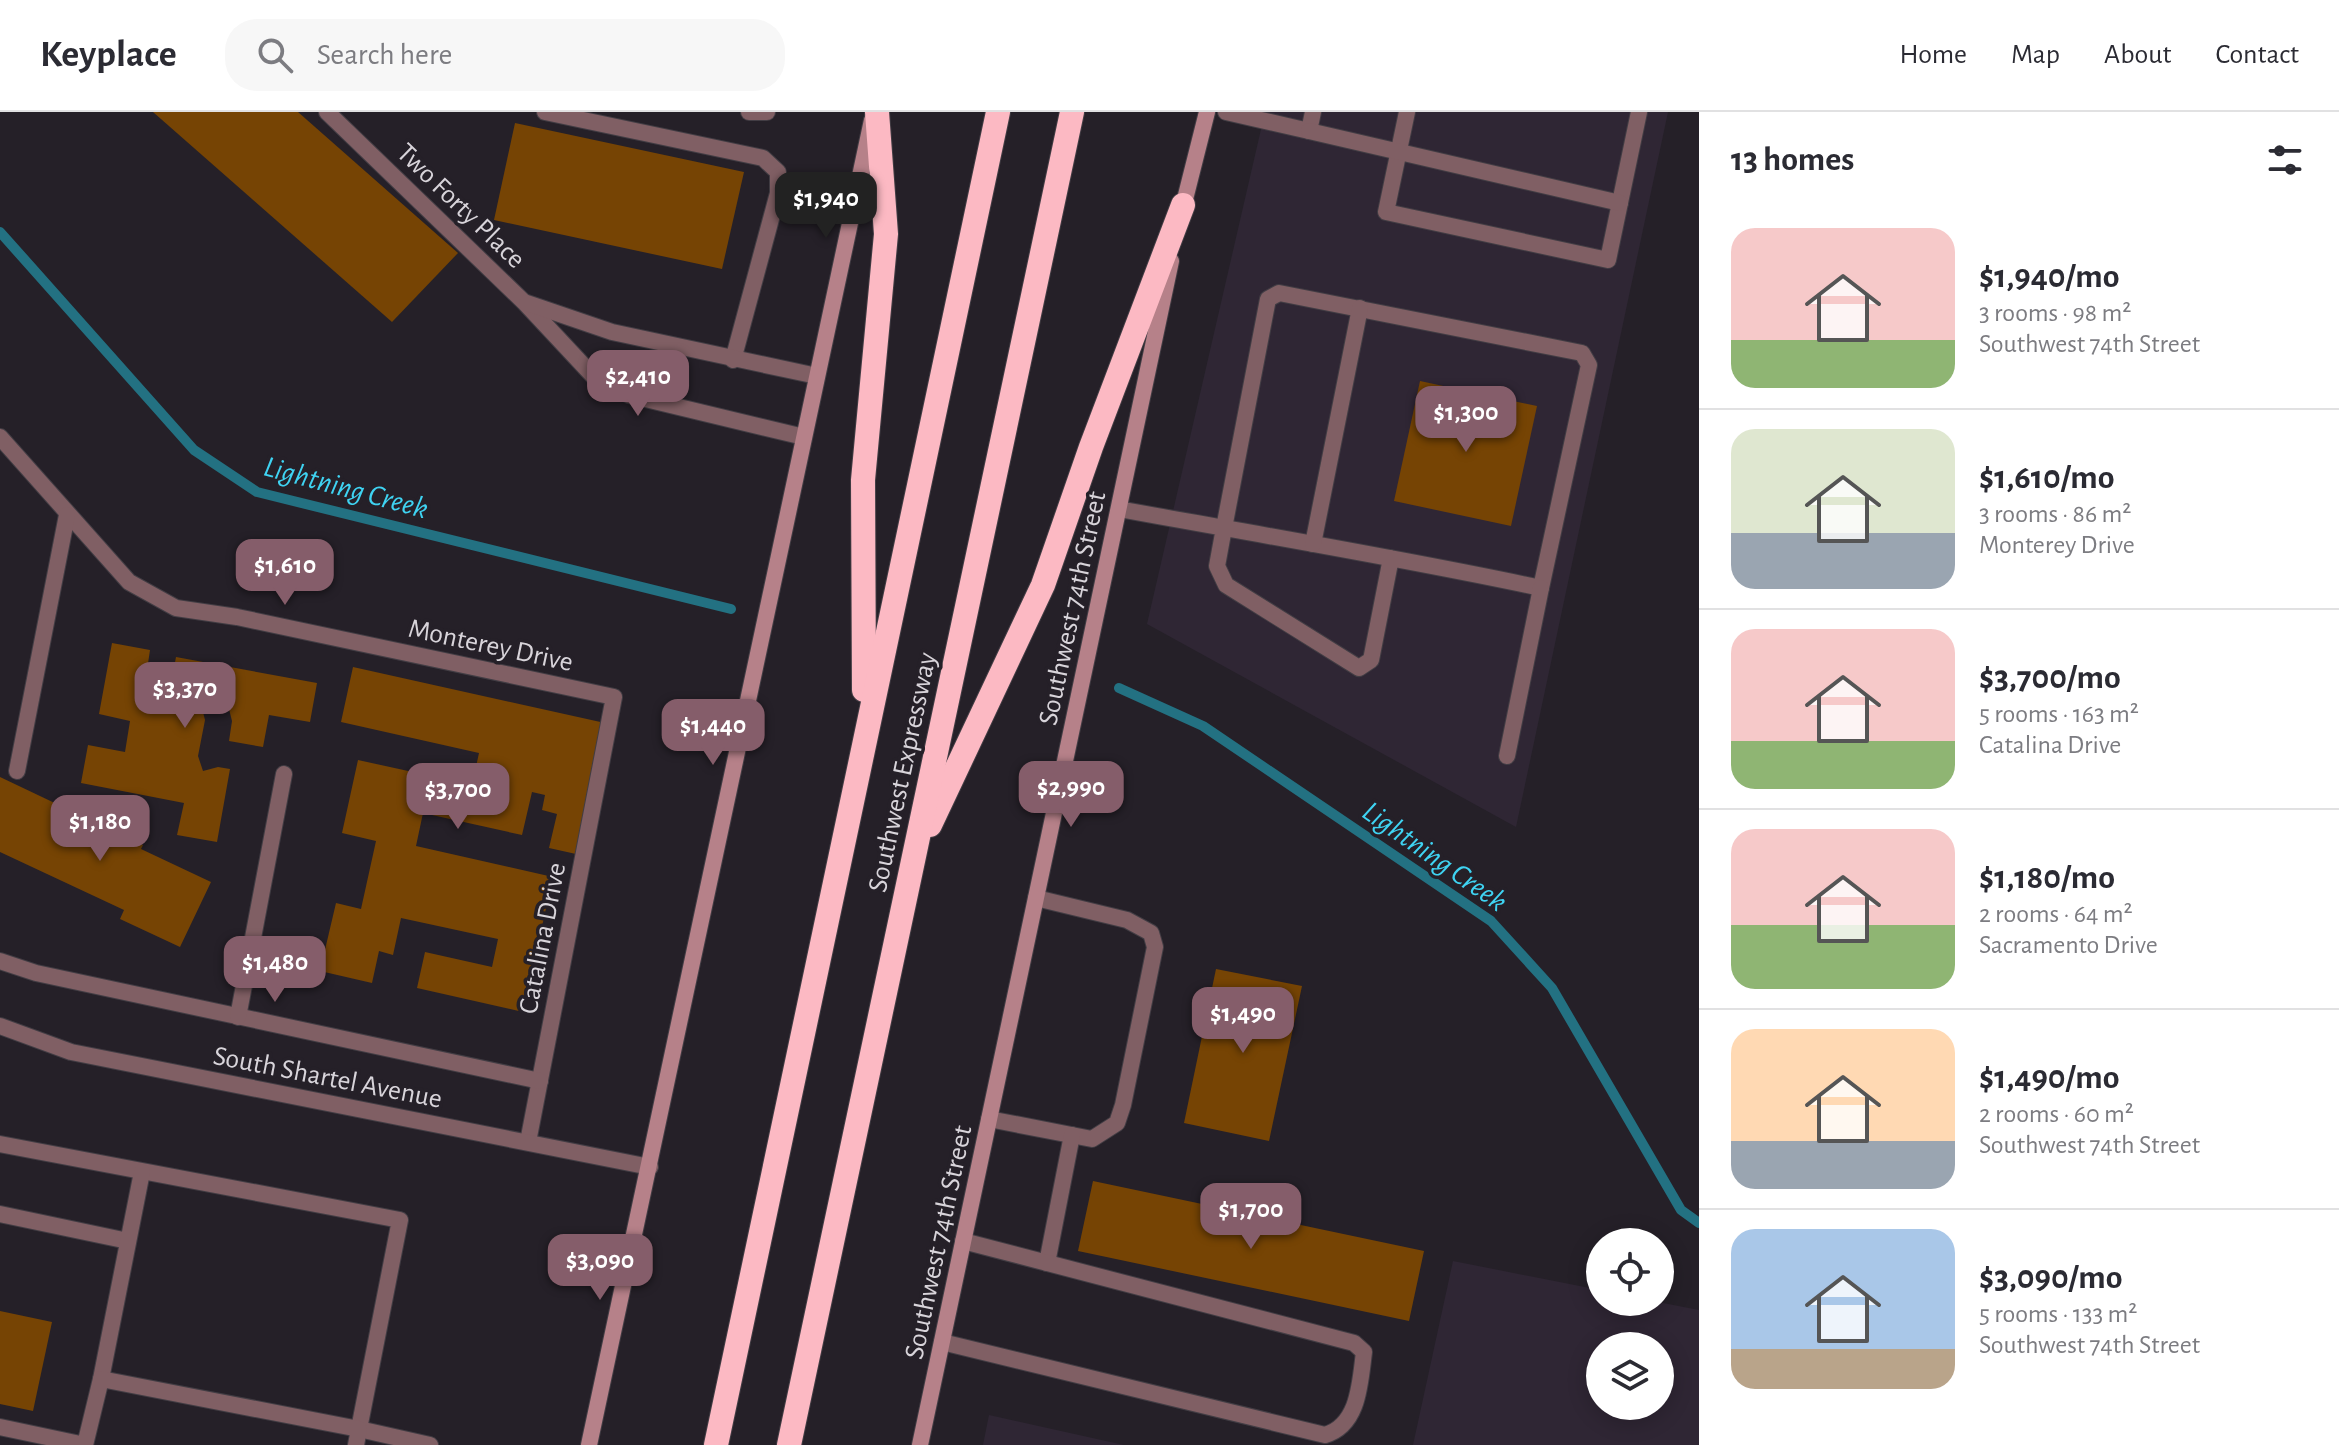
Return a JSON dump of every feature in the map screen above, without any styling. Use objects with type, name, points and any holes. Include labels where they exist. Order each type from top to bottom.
[{"type":"highway","points":[[864,737],[863,480],[886,234],[875,112]]},
{"type":"highway","name":"Southwest Expressway","points":[[716,1445],[998,112]]},
{"type":"highway","name":"Southwest Expressway","points":[[789,1445],[1072,112]]},
{"type":"highway","points":[[912,863],[1043,585],[1091,447],[1183,205]]},
{"type":"main road","points":[[589,1445],[875,112]]},
{"type":"main road","name":"Southwest 74th Street","points":[[920,1445],[1183,205],[1207,112]]},
{"type":"street","points":[[545,112],[763,158],[778,172],[778,193],[733,360]]},
{"type":"street","points":[[749,112],[767,112]]},
{"type":"street","points":[[1226,112],[1620,203]]},
{"type":"street","points":[[1309,131],[1313,112]]},
{"type":"street","points":[[1407,112],[1386,212],[1608,260],[1639,112]]},
{"type":"street","name":"Two Forty Place","points":[[331,113],[525,303],[596,379],[629,395],[804,437]]},
{"type":"street","points":[[1391,558],[1371,660],[1359,668],[1226,585],[1217,566],[1268,299],[1279,293],[1582,353],[1589,365],[1507,756]]},
{"type":"street","name":"Two Forty Place","points":[[525,303],[612,332],[817,376]]},
{"type":"street","points":[[1313,544],[1360,308]]},
{"type":"street","name":"Monterey Drive","points":[[0,437],[129,582],[176,608],[237,617],[614,697]]},
{"type":"street","points":[[1119,509],[1541,588]]},
{"type":"street","points":[[17,771],[67,515]]},
{"type":"street","name":"Catalina Drive","points":[[528,1142],[614,697]]},
{"type":"street","points":[[238,1017],[284,774]]},
{"type":"street","points":[[989,1119],[1092,1139],[1117,1123],[1155,947],[1151,933],[1127,920],[1036,898]]},
{"type":"street","points":[[0,961],[36,973],[540,1081]]},
{"type":"street","name":"South Shartel Avenue","points":[[0,1026],[71,1052],[650,1167]]},
{"type":"street","points":[[1047,1263],[1072,1135]]},
{"type":"street","points":[[0,1144],[400,1220],[357,1437]]},
{"type":"street","points":[[0,1427],[85,1445],[142,1172]]},
{"type":"street","points":[[0,1214],[128,1241]]},
{"type":"street","points":[[942,1342],[1325,1435],[1342,1430],[1351,1416],[1364,1352],[1354,1343],[963,1241]]},
{"type":"street","points":[[101,1379],[357,1437],[430,1445]]},
{"type":"shaded area","points":[[1265,112],[1668,112],[1516,827],[1147,624]]},
{"type":"shaded area","points":[[1453,1261],[1586,1287],[1586,1316],[1674,1316],[1674,1305],[1699,1310],[1699,1445],[1413,1445]]},
{"type":"shaded area","points":[[989,1415],[1124,1445],[983,1445]]},
{"type":"building","points":[[153,112],[298,112],[458,253],[392,322]]},
{"type":"building","points":[[515,123],[744,172],[722,269],[494,220]]},
{"type":"building","points":[[1420,381],[1537,406],[1511,526],[1394,501]]},
{"type":"building","points":[[112,643],[150,650],[145,684],[170,689],[176,657],[317,683],[310,722],[269,715],[263,747],[229,741],[232,721],[228,705],[200,700],[205,720],[198,756],[203,771],[218,767],[230,769],[217,842],[177,835],[184,803],[81,783],[88,745],[125,752],[130,721],[99,714]]},
{"type":"building","points":[[353,667],[605,723],[576,854],[549,848],[557,814],[542,810],[545,795],[532,792],[522,835],[423,813],[416,846],[553,877],[523,1012],[417,988],[425,952],[492,967],[498,939],[401,918],[393,955],[379,951],[372,983],[320,971],[336,903],[361,909],[376,841],[342,833],[358,760],[472,785],[479,753],[341,722]]},
{"type":"building","points":[[0,777],[143,845],[141,849],[211,882],[180,947],[120,919],[124,910],[0,852]]},
{"type":"building","points":[[1216,969],[1302,986],[1269,1141],[1184,1123]]},
{"type":"building","points":[[1093,1181],[1424,1251],[1409,1321],[1078,1251]]},
{"type":"building","points":[[0,1311],[52,1322],[33,1411],[0,1404]]},
{"type":"waterway","name":"Lightning Creek","points":[[0,232],[194,450],[257,492],[731,609]]},
{"type":"waterway","name":"Lightning Creek","points":[[1119,688],[1203,726],[1491,921],[1552,988],[1681,1210],[1699,1223]]}]
